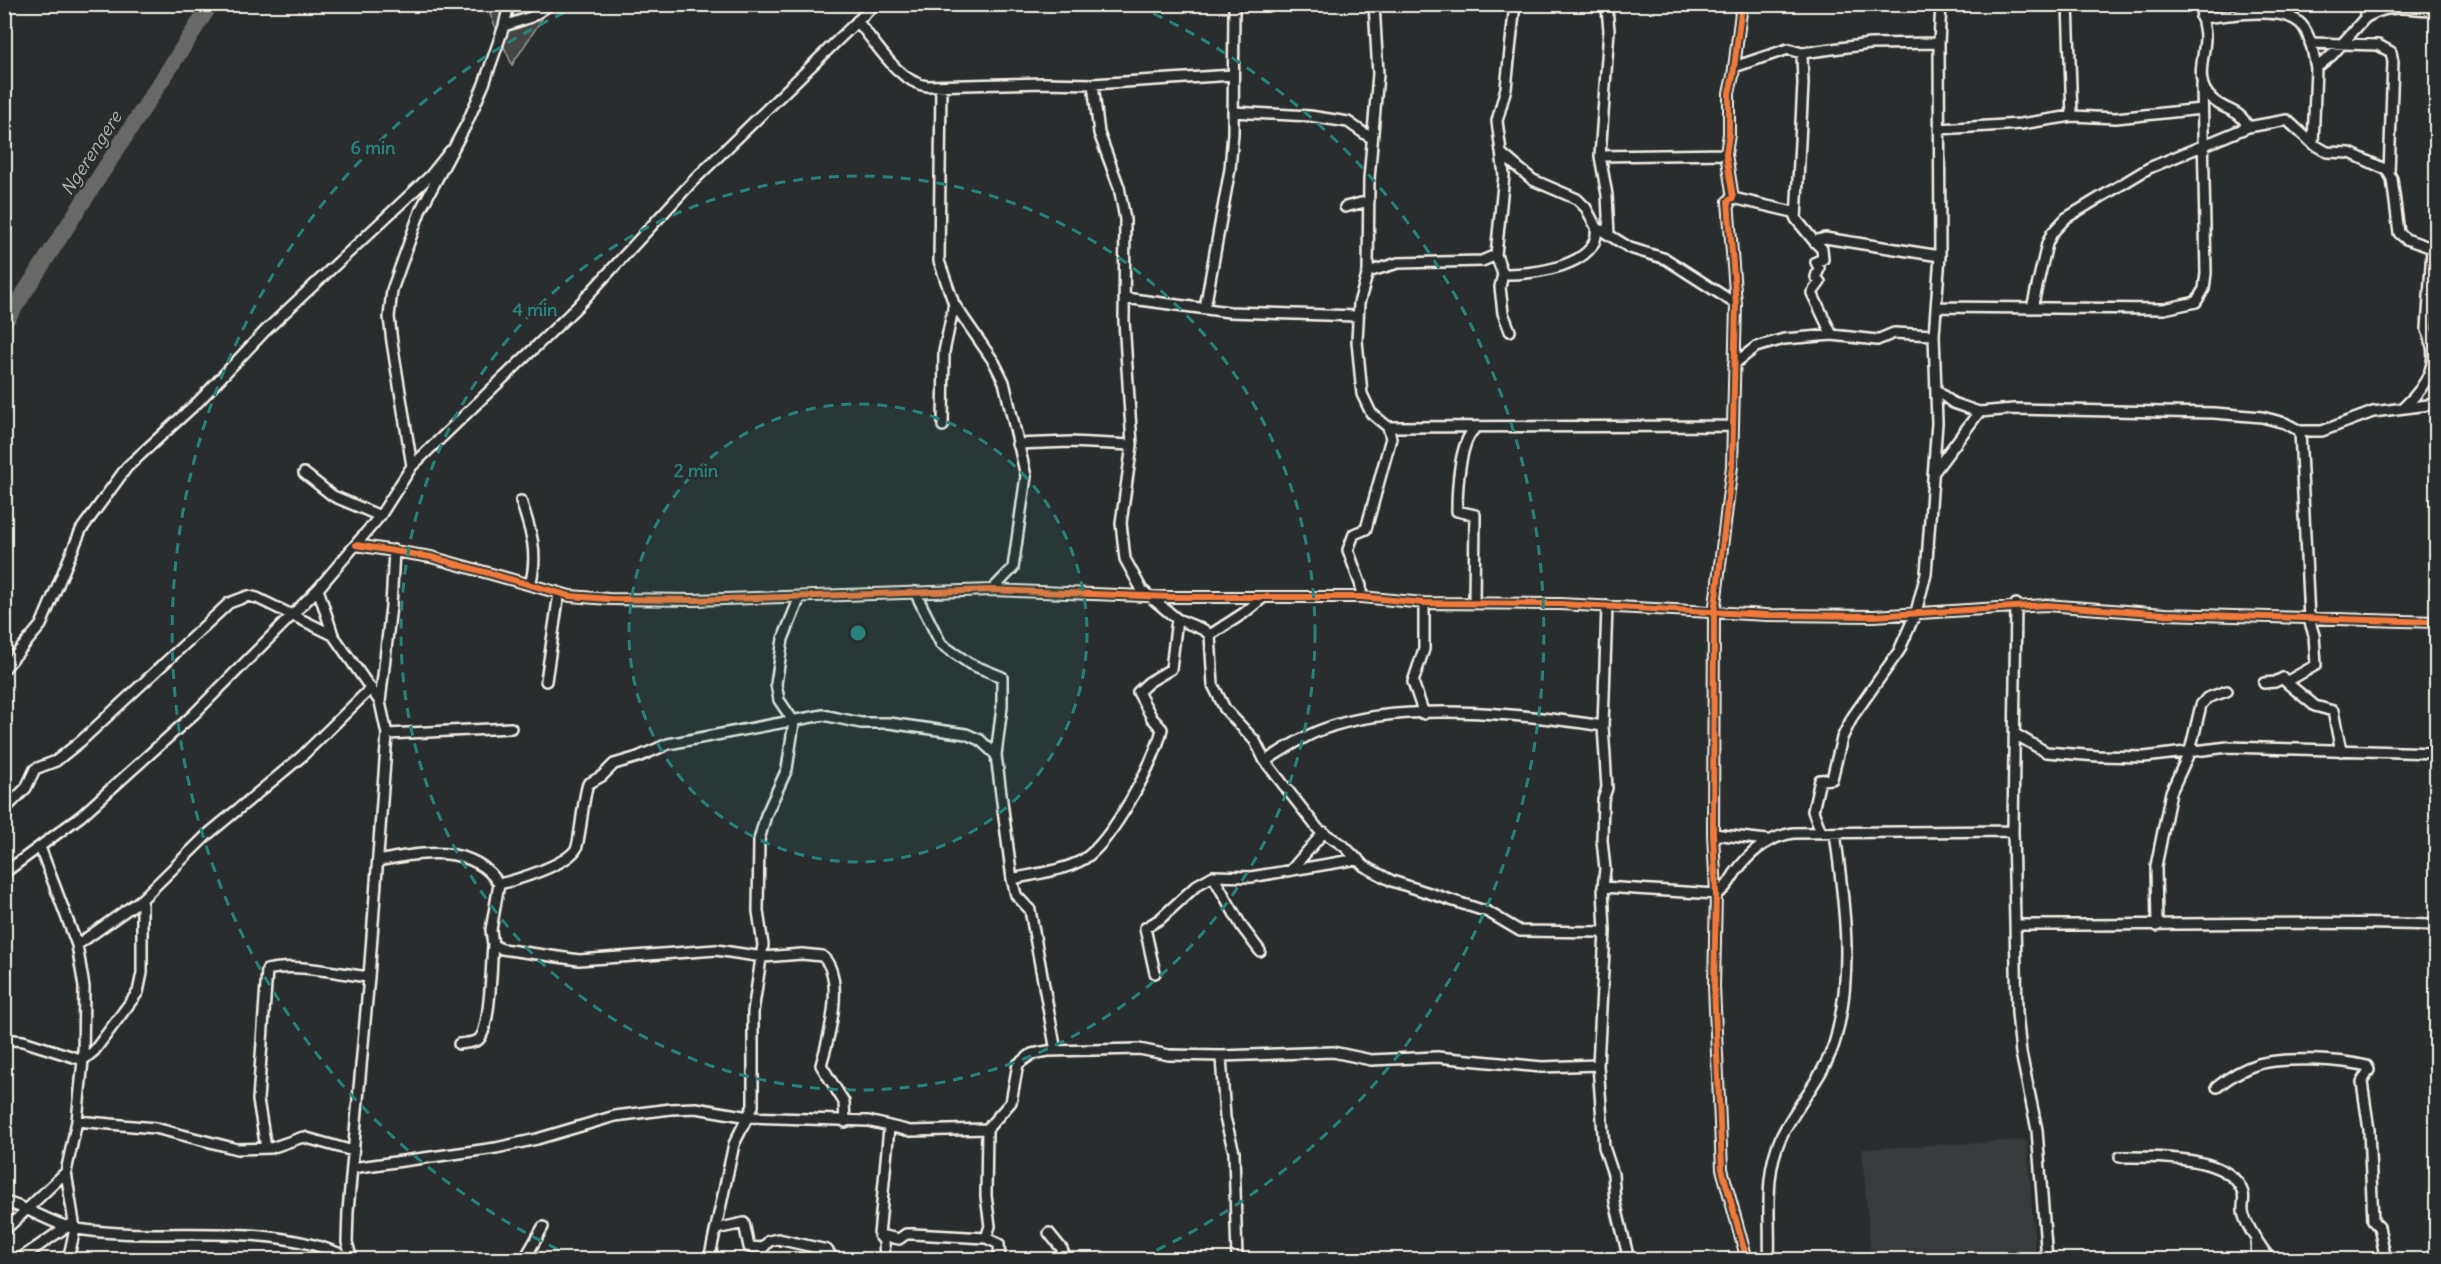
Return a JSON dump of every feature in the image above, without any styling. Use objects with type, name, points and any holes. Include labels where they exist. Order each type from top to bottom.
[{"type":"street","points":[[412,466],[392,342],[390,302],[421,209],[467,123],[504,26],[509,4]]},
{"type":"street","points":[[504,26],[531,17],[551,4]]},
{"type":"street","points":[[6,869],[40,847],[108,792],[194,714],[318,589],[380,516],[412,466],[577,307],[692,182],[875,4]]},
{"type":"street","points":[[1205,308],[1230,169],[1234,4]]},
{"type":"street","points":[[1374,4],[1377,74],[1368,201],[1368,272],[1357,316],[1362,394],[1371,413],[1388,427],[1732,426]]},
{"type":"street","points":[[1510,331],[1503,313],[1500,287],[1503,274],[1496,255],[1503,192],[1503,155],[1497,121],[1506,88],[1515,4]]},
{"type":"street","points":[[1604,4],[1607,9],[1609,30],[1600,156],[1607,195],[1609,235]]},
{"type":"street","points":[[1733,198],[1726,154],[1729,134],[1729,93],[1742,4]]},
{"type":"street","points":[[1821,832],[1813,811],[1820,780],[1832,779],[1842,738],[1853,716],[1894,660],[1916,612],[1926,574],[1936,446],[1937,391],[1934,335],[1940,256],[1939,43],[1941,4]]},
{"type":"street","points":[[2068,4],[2072,116]]},
{"type":"street","points":[[1937,307],[2164,309],[2187,306],[2198,300],[2204,289],[2206,273],[2201,63],[2206,35],[2201,18],[2201,4]]},
{"type":"street","points":[[2365,4],[2365,18]]},
{"type":"street","points":[[2316,68],[2365,18],[2382,9],[2396,6],[2436,10]]},
{"type":"street","points":[[2201,18],[2249,14],[2289,16],[2302,26],[2310,43],[2316,68],[2313,144]]},
{"type":"street","points":[[857,21],[906,77],[919,85],[1093,84],[1233,75]]},
{"type":"street","points":[[1734,67],[1788,49],[1802,53],[1870,44],[1939,43]]},
{"type":"street","points":[[2310,43],[2383,46],[2391,54],[2390,173],[2399,233],[2406,239],[2434,247],[2427,330],[2432,341],[2431,374],[2422,391],[2404,406]]},
{"type":"street","points":[[1796,219],[1803,84],[1802,53]]},
{"type":"street","points":[[1093,84],[1099,133],[1124,208],[1125,298],[1132,445],[1122,534],[1129,570],[1138,586],[1148,596],[1177,619],[1210,635]]},
{"type":"street","points":[[2202,85],[2214,101],[2242,115],[2248,127]]},
{"type":"street","points":[[941,86],[939,252],[942,273],[954,304],[994,362],[1004,382],[1026,476],[1014,565],[1011,572],[992,590]]},
{"type":"street","points":[[1939,129],[2021,124],[2072,116],[2116,118],[2201,110]]},
{"type":"street","points":[[1233,112],[1310,116],[1348,122],[1368,136]]},
{"type":"street","points":[[2032,308],[2047,244],[2061,222],[2075,211],[2149,168],[2248,127],[2288,120],[2313,144],[2326,152],[2350,153],[2390,173]]},
{"type":"street","points":[[4,669],[41,626],[81,530],[127,466],[199,401],[265,331],[430,176],[450,151]]},
{"type":"street","points":[[1600,156],[1726,154]]},
{"type":"street","points":[[1503,155],[1533,180],[1577,199],[1586,208],[1598,235],[1595,242],[1580,258],[1535,273],[1503,274]]},
{"type":"street","points":[[1747,1260],[1726,1187],[1721,1160],[1714,986],[1716,894],[1713,834],[1713,614],[1729,494],[1736,304],[1728,201],[1733,198],[1793,212],[1796,219],[1822,249],[1823,259],[1816,262],[1819,268],[1816,277],[1820,282],[1812,293],[1832,335]]},
{"type":"street","points":[[1345,207],[1368,201]]},
{"type":"street","points":[[1596,227],[1630,248],[1666,259],[1736,304]]},
{"type":"street","points":[[1814,241],[1825,238],[1940,256]]},
{"type":"street","points":[[1368,272],[1389,264],[1482,261],[1496,255]]},
{"type":"street","points":[[1125,298],[1229,312],[1357,316]]},
{"type":"street","points":[[943,426],[944,352],[954,304]]},
{"type":"street","points":[[1734,364],[1764,344],[1784,339],[1832,335],[1877,340],[1894,333],[1934,335]]},
{"type":"street","points":[[1937,391],[1953,403],[1979,412],[2014,409],[2214,413],[2262,417],[2285,423],[2300,431],[2322,431],[2360,415],[2404,406],[2436,404]]},
{"type":"street","points":[[1933,473],[1979,412]]},
{"type":"street","points":[[1361,597],[1361,586],[1348,550],[1354,534],[1366,529],[1390,442],[1388,427]]},
{"type":"street","points":[[1474,602],[1475,515],[1457,512],[1457,479],[1463,463],[1465,440],[1468,433],[1477,427]]},
{"type":"street","points":[[2286,682],[2316,665],[2315,641],[2309,619],[2300,431]]},
{"type":"street","points":[[1017,444],[1070,442],[1132,445]]},
{"type":"street","points":[[304,473],[333,496],[380,516]]},
{"type":"street","points":[[521,501],[535,546],[535,564],[530,585]]},
{"type":"street","points":[[356,545],[445,560],[560,593],[588,598],[645,600],[800,597],[992,590],[1148,596],[1361,597],[1424,603],[1474,602],[1607,606],[1713,614],[1874,616],[2016,604],[2309,619],[2436,622]]},
{"type":"street","points":[[352,1259],[347,1242],[387,734],[380,702],[392,602],[394,550]]},
{"type":"street","points":[[318,589],[333,635],[380,702]]},
{"type":"street","points":[[915,592],[941,644],[970,664],[1001,675],[1002,707],[996,755],[1012,879],[1016,895],[1030,910],[1056,1051]]},
{"type":"street","points":[[546,681],[560,593]]},
{"type":"street","points":[[4,810],[26,788],[35,769],[56,761],[81,741],[229,603],[248,596],[257,597],[333,635]]},
{"type":"street","points":[[709,1260],[734,1144],[750,1117],[754,1099],[753,1012],[763,957],[758,911],[759,840],[766,814],[787,769],[794,722],[778,700],[776,684],[783,639],[800,597]]},
{"type":"street","points":[[1210,635],[1264,597]]},
{"type":"street","points":[[1424,603],[1424,649],[1413,682],[1424,714]]},
{"type":"street","points":[[2016,604],[2013,831],[2018,1029],[2037,1130],[2047,1260]]},
{"type":"street","points":[[1607,606],[1602,726],[1607,788],[1604,800],[1602,840],[1605,869],[1603,887],[1605,932],[1598,1065],[1604,1147],[1613,1174],[1615,1202],[1629,1260]]},
{"type":"street","points":[[1012,879],[1085,858],[1101,843],[1147,771],[1162,729],[1152,718],[1138,692],[1149,682],[1172,669],[1177,619]]},
{"type":"street","points":[[1210,635],[1213,686],[1225,709],[1255,741],[1265,761],[1318,829],[1378,875],[1474,906],[1520,931],[1605,932]]},
{"type":"street","points":[[2264,683],[2283,678],[2315,706],[2333,711],[2341,752]]},
{"type":"street","points":[[77,945],[142,899],[207,835],[301,757],[371,688]]},
{"type":"street","points":[[2157,926],[2157,854],[2171,792],[2190,751],[2201,705],[2208,698],[2227,691]]},
{"type":"street","points":[[1265,761],[1321,730],[1360,720],[1424,714],[1549,718],[1602,726]]},
{"type":"street","points":[[499,884],[539,872],[576,849],[587,786],[614,764],[638,758],[668,744],[823,715],[861,723],[889,723],[956,732],[980,740],[996,755]]},
{"type":"street","points":[[387,734],[511,728]]},
{"type":"street","points":[[2015,734],[2041,750],[2062,754],[2144,757],[2228,747],[2436,753]]},
{"type":"street","points":[[1713,834],[1767,840],[1793,833],[2013,831]]},
{"type":"street","points":[[1291,870],[1324,832]]},
{"type":"street","points":[[1769,1260],[1768,1188],[1774,1154],[1791,1118],[1829,1055],[1836,1039],[1840,1015],[1847,945],[1835,833]]},
{"type":"street","points":[[1603,887],[1716,894],[1722,891],[1738,868],[1767,840]]},
{"type":"street","points":[[40,847],[77,945],[84,987],[83,1060],[77,1121],[66,1172],[72,1227],[68,1260]]},
{"type":"street","points":[[378,861],[422,854],[458,855],[484,865],[499,884],[491,930],[493,945],[488,1013],[483,1034],[472,1042],[459,1044]]},
{"type":"street","points":[[1155,973],[1145,928],[1160,919],[1197,885],[1213,876],[1246,878],[1358,859]]},
{"type":"street","points":[[1213,876],[1242,927],[1260,951]]},
{"type":"street","points":[[83,1060],[94,1051],[138,992],[141,973],[142,899]]},
{"type":"street","points":[[2016,925],[2157,926],[2358,922],[2436,925]]},
{"type":"street","points":[[493,945],[563,959],[605,959],[716,950],[763,957],[816,955],[826,961],[834,1004],[821,1065],[844,1102],[844,1122]]},
{"type":"street","points":[[266,1148],[258,1100],[267,970],[302,967],[315,971],[369,976]]},
{"type":"street","points":[[4,1039],[23,1041],[83,1060]]},
{"type":"street","points":[[986,1238],[990,1226],[986,1196],[987,1130],[1011,1102],[1016,1071],[1020,1062],[1032,1054],[1056,1051],[1139,1049],[1168,1056],[1333,1052],[1371,1060],[1437,1057],[1561,1068],[1598,1065]]},
{"type":"street","points":[[1221,1056],[1225,1118],[1234,1152],[1237,1260]]},
{"type":"street","points":[[2217,1088],[2240,1071],[2259,1064],[2274,1062],[2342,1063],[2368,1068],[2362,1082],[2369,1130],[2373,1221],[2379,1227],[2386,1260]]},
{"type":"street","points":[[352,1168],[496,1148],[638,1112],[696,1108],[750,1117],[831,1118],[844,1122],[868,1121],[889,1128],[910,1131],[987,1130]]},
{"type":"street","points":[[77,1121],[155,1128],[237,1149],[266,1148],[303,1137],[353,1151]]},
{"type":"street","points":[[885,1260],[884,1241],[879,1235],[889,1128]]},
{"type":"street","points":[[2120,1157],[2179,1160],[2227,1172],[2244,1194],[2244,1215],[2271,1260]]},
{"type":"street","points":[[4,1231],[66,1172]]},
{"type":"street","points":[[4,1202],[29,1209],[72,1227],[261,1236],[319,1247],[352,1259]]},
{"type":"street","points":[[716,1229],[744,1223],[749,1247],[763,1248],[769,1241],[778,1239],[830,1251],[835,1260]]},
{"type":"street","points":[[18,1260],[72,1227]]},
{"type":"street","points":[[524,1260],[543,1227]]},
{"type":"street","points":[[879,1235],[899,1239],[906,1234],[913,1233],[986,1238],[999,1244],[1000,1260]]},
{"type":"street","points":[[1050,1233],[1062,1249],[1066,1260]]},
{"type":"street","points":[[2256,1236],[2257,1260]]},
{"type":"shaded area","points":[[486,5],[551,5],[512,65]]},
{"type":"shaded area","points":[[2027,1140],[2036,1259],[1871,1259],[1862,1149]]},
{"type":"waterway","name":"Ngerengere","points":[[4,324],[211,4]]},
{"type":"cycle path","points":[[1742,4],[1729,93],[1729,134],[1726,154],[1733,198],[1728,201],[1736,304],[1732,466],[1714,614],[1713,834],[1716,894],[1714,986],[1722,1169],[1747,1260]]},
{"type":"cycle path","points":[[356,545],[431,557],[570,596],[609,599],[694,600],[992,590],[1170,597],[1361,597],[1424,603],[1560,604],[1767,615],[1874,616],[2046,605],[2165,614],[2436,622]]}]
